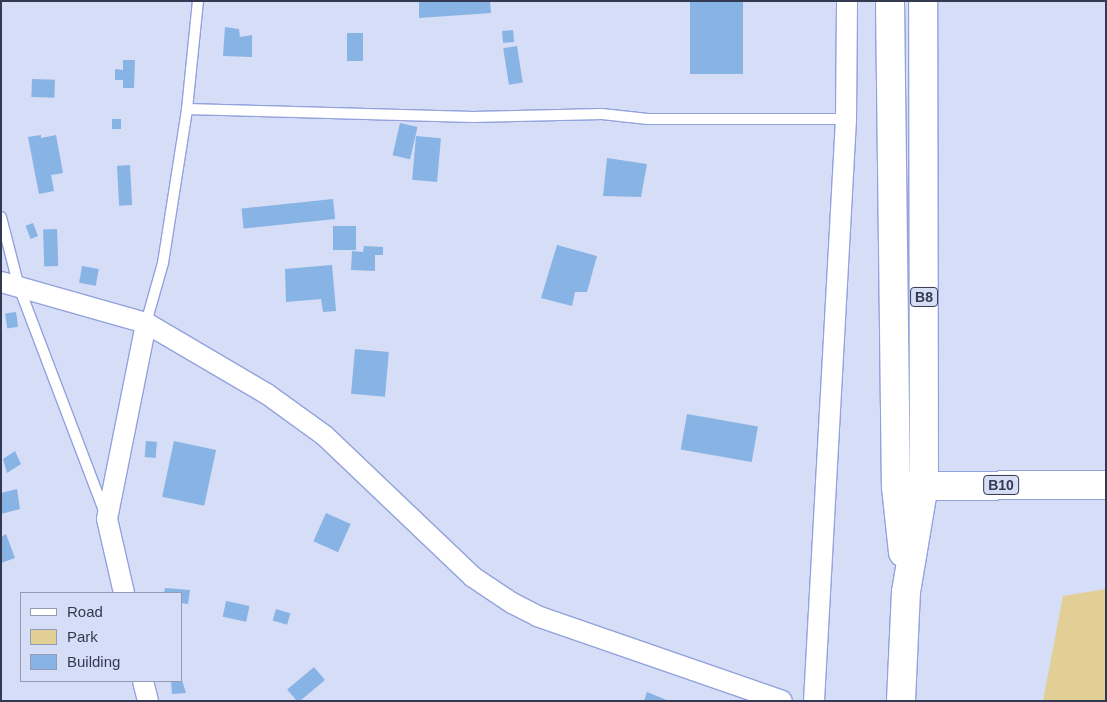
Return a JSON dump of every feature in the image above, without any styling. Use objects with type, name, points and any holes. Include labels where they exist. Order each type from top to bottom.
[{"type":"highway","name":"B8","points":[[890,1],[896,487],[906,592]]},
{"type":"highway","name":"B8","points":[[901,701],[906,592],[924,486],[924,1]]},
{"type":"highway","name":"B10","points":[[896,487],[1106,485]]},
{"type":"street","points":[[814,701],[846,119],[847,1]]},
{"type":"street","points":[[10,285],[146,323],[267,394],[325,436],[473,576],[512,603],[537,616],[782,701]]},
{"type":"street","points":[[124,592],[107,518],[146,323]]},
{"type":"street","points":[[143,682],[148,701]]},
{"type":"lane","points":[[146,323],[163,263],[187,109],[198,1]]},
{"type":"lane","points":[[187,109],[473,117],[602,114],[648,119],[846,119]]},
{"type":"lane","points":[[1,217],[10,285],[107,518]]},
{"type":"green space","points":[[1106,589],[1106,701],[1043,701],[1063,596]]},
{"type":"building","points":[[419,1],[490,1],[491,13],[419,18]]},
{"type":"building","points":[[690,1],[743,1],[743,74],[690,74]]},
{"type":"building","points":[[225,27],[239,29],[240,37],[252,35],[252,57],[223,56]]},
{"type":"building","points":[[513,30],[514,42],[503,43],[502,31]]},
{"type":"building","points":[[347,33],[363,33],[363,61],[347,61]]},
{"type":"building","points":[[517,46],[523,83],[509,85],[503,48]]},
{"type":"building","points":[[123,60],[135,60],[134,88],[123,88],[123,80],[115,80],[115,69],[123,70]]},
{"type":"building","points":[[32,79],[55,80],[54,98],[31,97]]},
{"type":"building","points":[[112,119],[121,119],[121,129],[112,129]]},
{"type":"building","points":[[400,123],[418,127],[410,159],[393,155]]},
{"type":"building","points":[[41,135],[41,138],[56,135],[63,173],[51,175],[54,191],[39,194],[28,137]]},
{"type":"building","points":[[416,136],[441,138],[437,182],[412,180]]},
{"type":"building","points":[[607,158],[647,164],[641,197],[603,196]]},
{"type":"building","points":[[130,165],[132,205],[119,206],[117,166]]},
{"type":"building","points":[[333,199],[335,219],[244,229],[242,209]]},
{"type":"building","points":[[33,223],[38,236],[31,239],[26,226]]},
{"type":"building","points":[[333,226],[356,226],[356,250],[333,250]]},
{"type":"building","points":[[43,229],[57,229],[58,266],[44,266]]},
{"type":"building","points":[[557,245],[597,256],[587,292],[575,292],[572,306],[541,298]]},
{"type":"building","points":[[364,246],[383,247],[383,255],[375,255],[375,271],[351,270],[352,251],[363,252]]},
{"type":"building","points":[[332,265],[336,311],[323,312],[321,299],[286,302],[285,269]]},
{"type":"building","points":[[82,266],[99,269],[96,286],[79,283]]},
{"type":"building","points":[[16,312],[18,327],[7,328],[5,314]]},
{"type":"building","points":[[355,349],[389,352],[385,397],[351,394]]},
{"type":"building","points":[[687,414],[758,427],[752,462],[681,449]]},
{"type":"building","points":[[146,441],[157,442],[156,458],[145,457]]},
{"type":"building","points":[[174,441],[216,450],[204,506],[162,497]]},
{"type":"building","points":[[15,451],[21,464],[7,473],[3,459]]},
{"type":"building","points":[[17,489],[20,509],[1,514],[1,493]]},
{"type":"building","points":[[326,513],[351,524],[338,552],[313,541]]},
{"type":"building","points":[[6,534],[15,558],[1,563],[1,537]]},
{"type":"building","points":[[165,588],[190,590],[188,604],[182,603],[182,592],[164,592]]},
{"type":"building","points":[[226,601],[249,606],[246,622],[223,617]]},
{"type":"building","points":[[276,609],[290,613],[287,625],[273,621]]},
{"type":"building","points":[[314,667],[325,680],[300,701],[297,701],[287,689]]},
{"type":"building","points":[[182,680],[186,693],[172,694],[171,682],[182,682]]},
{"type":"building","points":[[647,692],[669,701],[644,701]]}]
